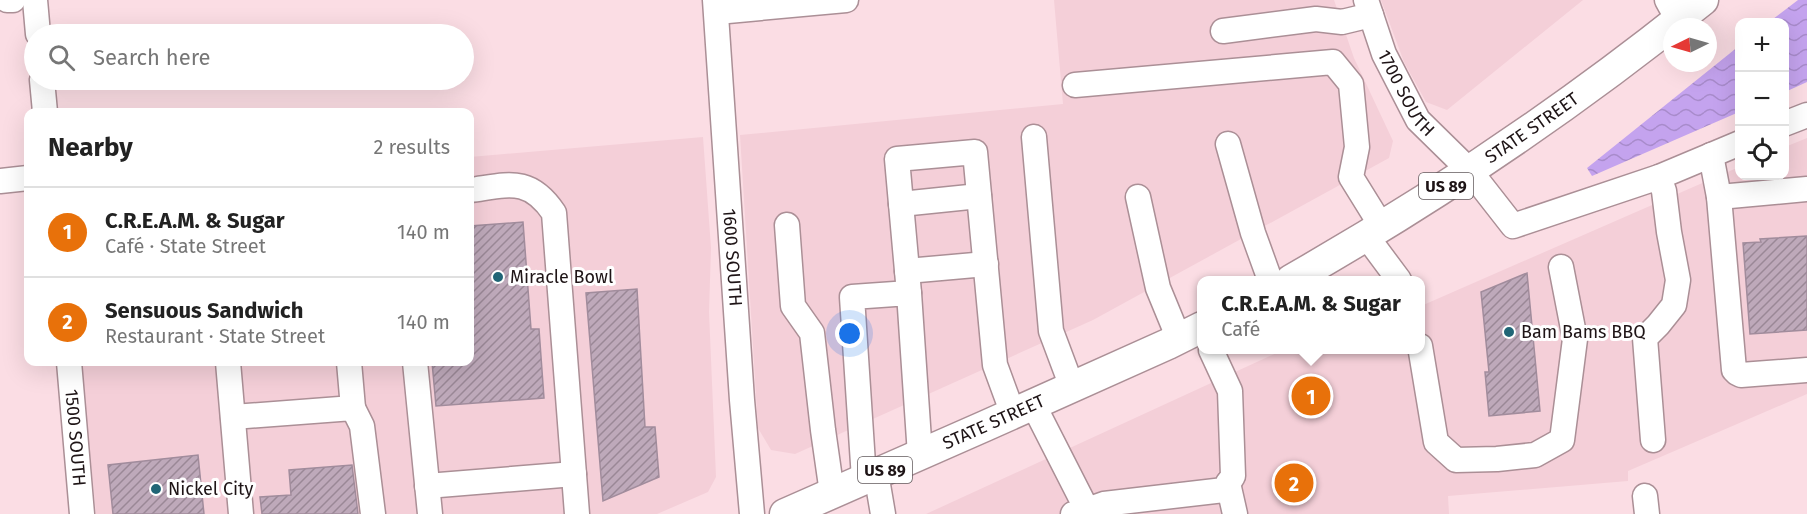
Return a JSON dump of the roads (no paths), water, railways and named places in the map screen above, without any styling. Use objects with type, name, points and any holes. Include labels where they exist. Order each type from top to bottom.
[{"type":"main road","name":"STATE STREET","points":[[1298,276],[1375,232],[1470,171],[1550,116],[1672,10],[1702,0]]},
{"type":"main road","name":"STATE STREET","points":[[785,514],[1072,387],[1197,335]]},
{"type":"street","points":[[7,0],[13,0]]},
{"type":"street","points":[[35,0],[37,24]]},
{"type":"street","points":[[716,6],[846,0]]},
{"type":"street","name":"1600 SOUTH","points":[[716,6],[742,400],[752,514]]},
{"type":"street","points":[[1223,31],[1315,10],[1342,22],[1368,7]]},
{"type":"street","name":"1700 SOUTH","points":[[1368,7],[1384,54],[1418,120],[1470,171],[1513,226],[1659,177]]},
{"type":"street","points":[[1075,85],[1333,62],[1351,84],[1357,147],[1351,177],[1397,276]]},
{"type":"street","points":[[43,90],[45,108]]},
{"type":"street","points":[[1789,122],[1807,115]]},
{"type":"street","points":[[1034,137],[1051,331],[1072,387]]},
{"type":"street","points":[[1228,144],[1253,233],[1269,276]]},
{"type":"street","points":[[1653,440],[1645,338],[1674,305],[1678,280],[1664,191],[1659,177],[1735,145]]},
{"type":"street","points":[[920,455],[897,159],[975,152],[995,365],[1023,409],[1082,513],[1104,504],[1224,490],[1233,476],[1230,391],[1210,354]]},
{"type":"street","points":[[1711,155],[1719,197],[1734,370],[1741,375],[1807,370]]},
{"type":"street","points":[[0,181],[24,178]]},
{"type":"street","points":[[474,190],[520,185],[531,189],[547,202],[554,213],[577,514]]},
{"type":"street","points":[[1719,197],[1807,189]]},
{"type":"street","points":[[901,204],[979,196]]},
{"type":"street","points":[[1138,197],[1158,288],[1197,332]]},
{"type":"street","points":[[787,225],[793,306],[812,333],[832,493]]},
{"type":"street","points":[[883,514],[870,476],[852,297],[986,264]]},
{"type":"street","points":[[1421,354],[1436,442],[1456,460],[1535,455],[1562,440],[1575,339],[1561,267]]},
{"type":"street","name":"1500 SOUTH","points":[[69,366],[82,514]]},
{"type":"street","points":[[228,366],[241,514]]},
{"type":"street","points":[[350,366],[353,408],[362,426],[373,514]]},
{"type":"street","points":[[415,366],[430,514]]},
{"type":"street","points":[[233,417],[353,408]]},
{"type":"street","points":[[427,486],[574,474]]},
{"type":"street","points":[[1228,483],[1235,514]]},
{"type":"water","points":[[1798,0],[1807,0],[1807,82],[1789,90],[1789,18],[1774,18]]},
{"type":"water","points":[[1735,49],[1735,114],[1592,176],[1587,168],[1707,72],[1717,72],[1717,64]]},
{"type":"place","name":"Miracle Bowl","points":[[498,277]]},
{"type":"place","name":"Bam Bams BBQ","points":[[1509,332]]},
{"type":"place","name":"C.R.E.A.M. & Sugar","points":[[1311,396]]},
{"type":"place","name":"Sensuous Sandwich","points":[[1294,483]]},
{"type":"place","name":"Nickel City","points":[[156,489]]}]
